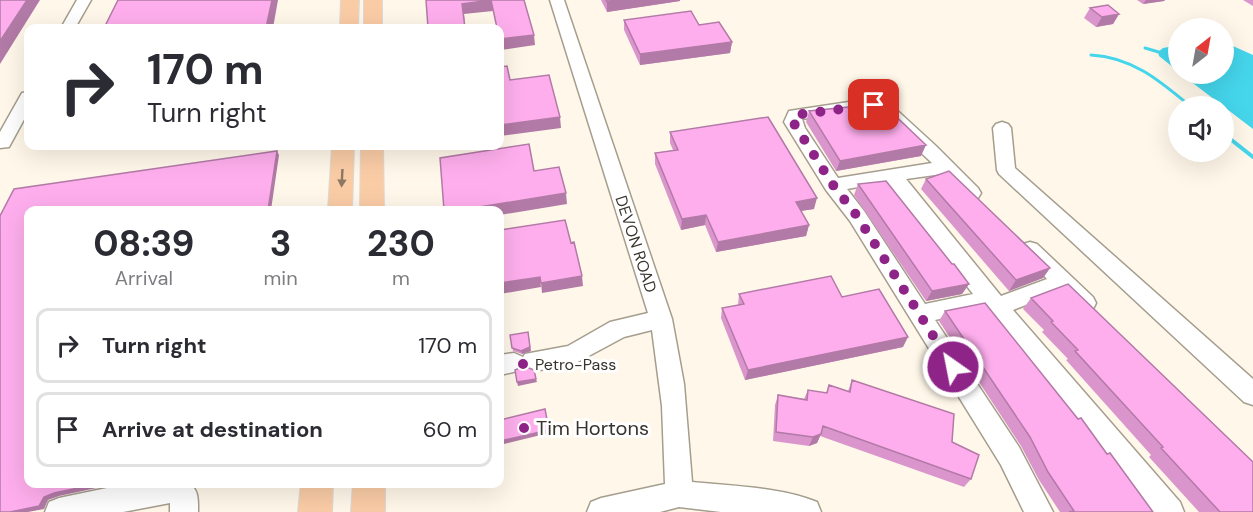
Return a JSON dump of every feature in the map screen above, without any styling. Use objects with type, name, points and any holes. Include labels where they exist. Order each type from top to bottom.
[{"type":"main road","points":[[349,24],[350,0]]},
{"type":"main road","points":[[373,0],[373,24]]},
{"type":"main road","points":[[340,206],[343,150]]},
{"type":"main road","points":[[372,150],[372,206]]},
{"type":"main road","points":[[315,512],[317,488]]},
{"type":"main road","points":[[368,512],[369,488]]},
{"type":"street","points":[[70,24],[84,0]]},
{"type":"street","name":"DEVON ROAD","points":[[557,0],[661,319],[668,349],[672,385],[679,494]]},
{"type":"street","points":[[3,143],[24,105]]},
{"type":"street","points":[[989,210],[883,106],[862,105],[795,115],[793,122],[796,128],[833,185],[857,216],[1010,456],[1039,512]]},
{"type":"street","points":[[1002,128],[1006,170],[1253,394]]},
{"type":"street","points":[[833,185],[946,167]]},
{"type":"street","points":[[892,175],[994,303],[1170,512]]},
{"type":"street","points":[[1014,234],[1100,317]]},
{"type":"street","points":[[919,314],[994,303],[1063,282]]},
{"type":"street","points":[[516,363],[572,355],[618,329],[661,319]]},
{"type":"street","points":[[59,512],[162,490],[174,490],[184,496],[184,512]]},
{"type":"street","points":[[601,512],[679,494],[746,501],[807,512]]},
{"type":"water","points":[[1234,46],[1253,55],[1253,129],[1234,114],[1234,96],[1210,96],[1194,84],[1234,84]]},
{"type":"water","points":[[1168,47],[1168,63],[1159,56],[1158,52]]},
{"type":"building","points":[[0,0],[27,0],[0,41]]},
{"type":"building","points":[[118,0],[272,0],[267,24],[106,24]]},
{"type":"building","points":[[426,0],[491,0],[462,4],[464,24],[428,24]]},
{"type":"building","points":[[491,0],[524,0],[534,35],[504,39],[504,24],[496,24]]},
{"type":"building","points":[[1108,5],[1119,14],[1102,17],[1090,8]]},
{"type":"building","points":[[691,11],[699,25],[719,22],[732,42],[640,54],[624,20]]},
{"type":"building","points":[[504,66],[507,66],[510,80],[549,75],[560,117],[504,124]]},
{"type":"building","points":[[879,104],[886,107],[926,145],[840,161],[809,111]]},
{"type":"building","points":[[768,117],[817,198],[796,202],[809,225],[718,242],[706,215],[682,219],[655,153],[678,150],[670,132]]},
{"type":"building","points":[[529,144],[534,171],[559,167],[566,193],[486,206],[444,206],[440,158],[504,150],[504,148]]},
{"type":"building","points":[[277,151],[269,206],[24,206],[24,488],[78,488],[44,497],[39,506],[0,512],[0,216],[14,189]]},
{"type":"building","points":[[949,171],[1050,268],[1016,280],[926,179]]},
{"type":"building","points":[[886,181],[969,284],[932,291],[858,184]]},
{"type":"building","points":[[565,220],[571,243],[574,242],[582,276],[541,283],[540,277],[504,282],[504,229]]},
{"type":"building","points":[[831,276],[842,297],[879,289],[908,337],[748,370],[722,308],[744,304],[739,294]]},
{"type":"building","points":[[1068,284],[1253,462],[1253,512],[1220,512],[1075,351],[1078,350],[1031,298]]},
{"type":"building","points":[[985,303],[1078,419],[1081,418],[1107,454],[1110,453],[1153,512],[1069,512],[1074,511],[1048,472],[1030,437],[945,311]]},
{"type":"building","points":[[528,332],[530,347],[521,351],[512,348],[510,335]]},
{"type":"building","points":[[524,366],[534,370],[536,379],[517,382],[515,370]]},
{"type":"building","points":[[852,380],[954,414],[952,442],[979,455],[971,479],[823,426],[821,434],[813,437],[776,432],[778,395],[807,400],[808,390],[827,393],[829,385],[850,392]]},
{"type":"building","name":"Tim Hortons","points":[[545,409],[549,430],[504,440],[504,419]]},
{"type":"waterway","points":[[1145,48],[1162,53]]},
{"type":"waterway","points":[[1091,55],[1120,60],[1132,65],[1156,79],[1178,96]]},
{"type":"waterway","points":[[1234,142],[1253,157]]},
{"type":"place","name":"Petro-Pass","points":[[523,364]]},
{"type":"place","name":"Tim Hortons","points":[[524,428]]},
{"type":"route","points":[[874,105],[843,107],[795,115],[793,122],[833,185],[857,216],[953,367]]}]
